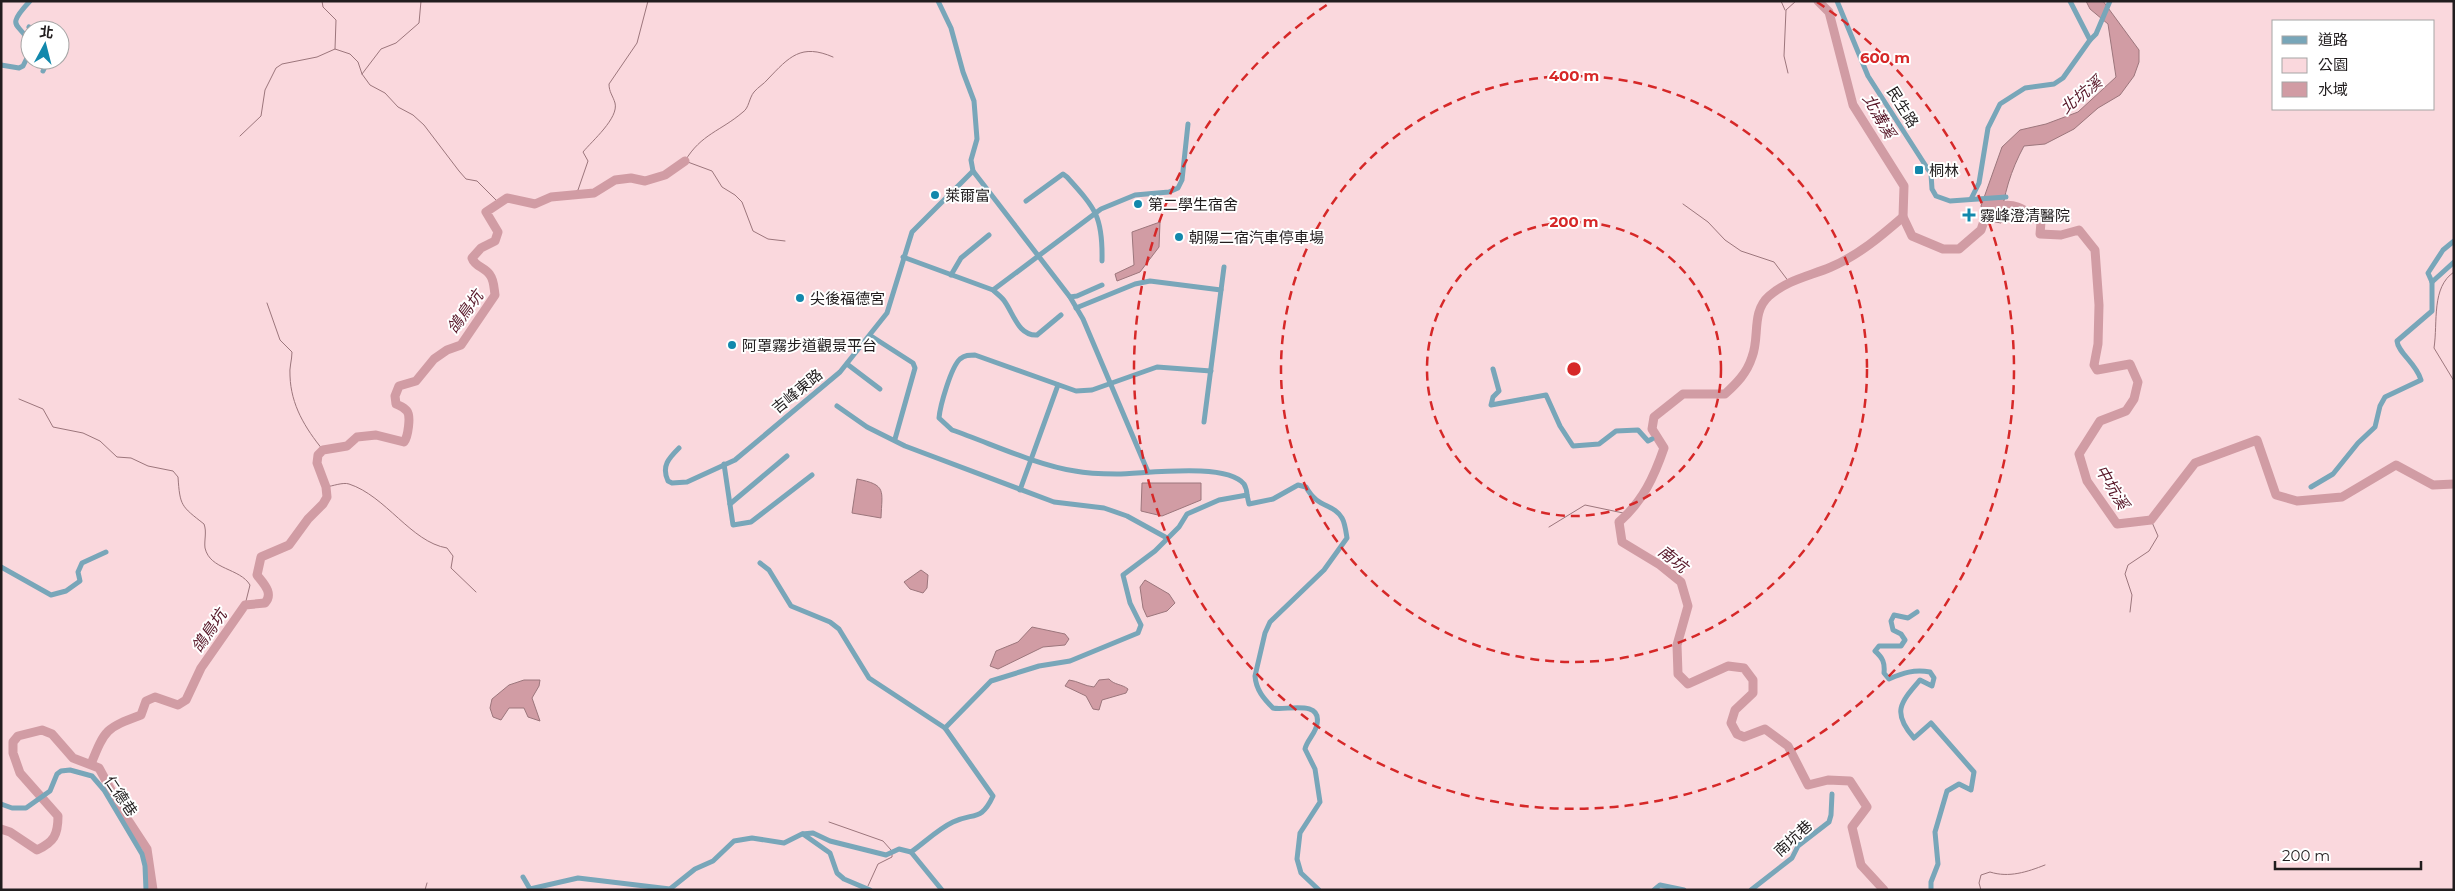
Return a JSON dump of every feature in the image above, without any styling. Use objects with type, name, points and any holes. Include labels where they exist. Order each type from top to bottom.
[{"type":"street","points":[[20,33],[13,27],[11,22],[12,16],[30,1]]},
{"type":"street","points":[[938,1],[951,28],[963,72],[974,101],[977,139],[971,160],[973,172],[1070,297],[1094,340],[1148,472]]},
{"type":"street","name":"民生路","points":[[1837,1],[1868,76],[1931,174],[1932,188],[1936,196],[1950,201],[1974,199]]},
{"type":"street","points":[[2070,1],[2090,40]]},
{"type":"street","points":[[2006,197],[1974,199],[1979,183],[1988,128],[2000,104],[2025,88],[2054,84],[2063,78],[2096,34],[2110,1]]},
{"type":"street","points":[[1,65],[20,67]]},
{"type":"street","points":[[993,290],[1096,212],[1135,195],[1169,192],[1178,188],[1182,180],[1188,124]]},
{"type":"street","name":"吉峰東路","points":[[679,448],[667,460],[665,467],[668,481],[672,483],[687,482],[734,460],[847,364],[871,336],[887,313],[912,232],[973,172]]},
{"type":"street","points":[[1026,201],[1063,174],[1096,212],[1102,226],[1102,261]]},
{"type":"street","points":[[950,275],[961,258],[989,235]]},
{"type":"street","points":[[2311,488],[2333,474],[2358,443],[2375,427],[2380,406],[2385,397],[2421,380],[2418,369],[2398,347],[2397,341],[2432,311],[2432,282],[2428,273],[2443,250],[2454,241]]},
{"type":"street","points":[[904,257],[993,290],[1004,300],[1024,332],[1030,336],[1037,335],[1061,315]]},
{"type":"street","points":[[2432,282],[2454,262]]},
{"type":"street","points":[[1204,422],[1224,267]]},
{"type":"street","points":[[1076,308],[1135,284],[1150,281],[1221,290]]},
{"type":"street","points":[[1070,297],[1077,296],[1102,285]]},
{"type":"street","points":[[871,336],[913,363],[915,368],[895,439]]},
{"type":"street","points":[[1211,371],[1157,367],[1112,384],[1084,391],[1058,385],[985,358],[968,354],[957,363],[940,409],[939,418],[952,430],[1075,471],[1116,474],[1215,472],[1229,475],[1244,484],[1249,504],[1273,499],[1298,484],[1306,487],[1313,499],[1335,510],[1343,519],[1347,538],[1324,570],[1270,622],[1265,633],[1255,676],[1255,683],[1263,699],[1273,708],[1306,708],[1312,710],[1317,717],[1317,726],[1305,749],[1315,768],[1320,802],[1300,833],[1297,859],[1301,873],[1319,890]]},
{"type":"street","points":[[847,364],[880,389]]},
{"type":"street","points":[[1493,369],[1499,391],[1493,397],[1491,405],[1506,404],[1526,397],[1546,395],[1560,426],[1573,446],[1599,444],[1616,431],[1638,430],[1648,441],[1652,439]]},
{"type":"street","points":[[1020,490],[1058,385]]},
{"type":"street","points":[[837,406],[867,427],[895,439],[905,446],[1054,502],[1104,508],[1119,513],[1167,538]]},
{"type":"street","points":[[730,504],[787,456]]},
{"type":"street","points":[[724,464],[733,525],[751,522],[812,475]]},
{"type":"street","points":[[946,728],[991,681],[1039,666],[1070,661],[1138,633],[1142,625],[1130,603],[1123,575],[1155,551],[1179,527],[1186,514],[1192,510],[1219,500],[1248,495]]},
{"type":"street","points":[[1,567],[51,595],[66,591],[80,581],[78,568],[106,552]]},
{"type":"street","points":[[760,563],[769,570],[791,606],[830,622],[839,629],[868,678],[946,728],[993,796],[988,807],[980,815],[953,821],[911,852]]},
{"type":"street","points":[[1916,612],[1908,618],[1894,615],[1890,620],[1893,630],[1901,634],[1905,640],[1901,646],[1879,646],[1876,651],[1882,657],[1885,664],[1884,673],[1889,679],[1904,672],[1919,670],[1930,672],[1934,678],[1932,686],[1920,680],[1902,701],[1900,713],[1907,730],[1914,738],[1932,723],[1974,772],[1971,790],[1959,784],[1947,791],[1935,832],[1938,864],[1931,882],[1931,890]]},
{"type":"street","name":"仁德巷","points":[[1,804],[20,809],[50,791],[57,774],[61,771],[70,770],[92,776],[104,790],[142,854],[146,866],[146,890]]},
{"type":"street","name":"南坑巷","points":[[1751,890],[1792,858],[1798,846],[1829,822],[1832,794]]},
{"type":"street","points":[[523,877],[530,889],[578,878],[670,889],[695,869],[713,861],[734,841],[752,838],[784,843],[802,834],[813,833],[830,841],[888,854],[899,849],[911,852],[942,890]]},
{"type":"street","points":[[802,834],[830,853],[837,873],[844,879],[869,889]]},
{"type":"street","points":[[1654,890],[1660,885],[1684,890]]},
{"type":"green space","points":[[1,1],[2454,1],[2454,890],[1,890]]},
{"type":"water","name":"北坑溪","points":[[2086,1],[2103,1],[2139,50],[2139,62],[2134,76],[2120,95],[2098,108],[2074,129],[2045,144],[2024,146],[2008,183],[2001,223],[1985,220],[1981,206],[2002,147],[2020,130],[2046,124],[2078,112],[2116,77],[2108,24],[2090,9]]},
{"type":"water","points":[[1160,222],[1159,247],[1140,272],[1117,281],[1115,274],[1134,265],[1132,232]]},
{"type":"water","points":[[857,479],[874,484],[881,490],[881,518],[852,513]]},
{"type":"water","points":[[1142,483],[1201,483],[1201,500],[1162,516],[1141,511]]},
{"type":"water","points":[[921,570],[928,575],[927,588],[923,593],[910,589],[904,582]]},
{"type":"water","points":[[1145,580],[1169,594],[1175,603],[1167,611],[1147,617],[1143,608],[1140,587]]},
{"type":"water","points":[[1032,627],[1065,634],[1069,639],[1065,645],[1043,647],[998,669],[990,666],[996,651],[1018,642]]},
{"type":"water","points":[[1109,679],[1128,689],[1126,693],[1102,700],[1099,710],[1093,709],[1086,696],[1065,686],[1069,680],[1094,687],[1099,680]]},
{"type":"water","points":[[524,680],[540,680],[539,686],[532,698],[540,721],[528,717],[524,708],[509,708],[501,720],[493,717],[490,708],[492,699],[509,685]]},
{"type":"waterway","points":[[322,1],[323,7],[336,20],[335,49]]},
{"type":"waterway","points":[[362,74],[381,49],[396,43],[419,23],[421,1]]},
{"type":"waterway","points":[[569,196],[578,190],[588,161],[583,152],[604,129],[613,115],[615,103],[609,84],[637,43],[648,1]]},
{"type":"waterway","points":[[1781,1],[1785,10]]},
{"type":"waterway","points":[[1788,73],[1784,56],[1786,10],[1796,1]]},
{"type":"waterway","name":"北溝溪","points":[[1818,1],[1829,12],[1853,105],[1904,186],[1903,217],[1912,236],[1943,249],[1959,249],[1981,230],[1988,209]]},
{"type":"waterway","points":[[240,136],[261,116],[265,90],[276,68],[282,64],[317,57],[335,49],[350,54],[358,62],[362,74],[370,85],[385,93],[398,107],[413,115],[424,125],[466,179],[477,181],[498,202]]},
{"type":"waterway","points":[[785,241],[768,239],[753,231],[742,202],[722,187],[712,171],[685,161],[691,152],[705,139],[745,110],[754,92],[796,54],[812,51],[833,57]]},
{"type":"waterway","name":"鴿鳥坑","points":[[91,764],[100,743],[108,731],[120,723],[141,715],[146,701],[155,697],[178,705],[186,700],[201,668],[245,605],[265,603],[268,592],[257,575],[261,557],[289,545],[327,497],[326,487],[317,463],[318,455],[323,450],[347,446],[357,437],[376,435],[404,442],[408,431],[409,417],[406,410],[396,404],[395,396],[399,386],[416,381],[434,359],[447,350],[461,345],[495,295],[494,284],[488,272],[475,263],[472,258],[481,248],[495,241],[498,232],[486,212],[507,198],[535,204],[551,197],[594,193],[615,180],[631,178],[645,181],[665,175],[685,161]]},
{"type":"waterway","points":[[1683,204],[1708,222],[1725,240],[1741,251],[1774,262],[1789,282]]},
{"type":"waterway","name":"中坑溪","points":[[1991,208],[2006,205],[2024,210],[2041,222],[2040,234],[2061,235],[2079,230],[2095,250],[2099,305],[2098,344],[2094,365],[2097,370],[2130,364],[2138,382],[2134,399],[2126,411],[2100,421],[2079,454],[2087,481],[2117,524],[2151,520],[2195,463],[2257,440],[2276,495],[2297,501],[2342,497],[2396,465],[2433,485],[2454,484]]},
{"type":"waterway","name":"南坑","points":[[1884,890],[1861,865],[1852,827],[1867,807],[1850,781],[1828,780],[1808,785],[1788,746],[1765,729],[1744,737],[1737,734],[1731,723],[1735,710],[1753,693],[1753,680],[1744,668],[1728,666],[1688,684],[1678,674],[1677,645],[1688,606],[1681,582],[1660,565],[1622,542],[1619,522],[1635,506],[1647,488],[1664,448],[1652,429],[1654,417],[1683,394],[1725,394],[1734,386],[1750,363],[1760,309],[1763,302],[1769,296],[1791,282],[1831,267],[1851,257],[1903,217]]},
{"type":"waterway","points":[[2454,272],[2447,279],[2439,296],[2434,348],[2454,381]]},
{"type":"waterway","points":[[267,303],[280,340],[292,352],[290,376],[296,406],[305,425],[323,450]]},
{"type":"waterway","points":[[19,399],[43,409],[53,427],[83,433],[100,441],[117,457],[131,458],[148,466],[173,471],[178,477],[183,505],[204,524],[205,548],[208,555],[213,561],[239,575],[250,585],[245,605]]},
{"type":"waterway","points":[[326,487],[349,484],[362,490],[375,498],[422,537],[434,544],[447,548],[453,556],[451,568],[476,592]]},
{"type":"waterway","points":[[1549,527],[1585,505],[1628,514]]},
{"type":"waterway","points":[[2130,612],[2132,595],[2125,574],[2128,565],[2149,551],[2158,536],[2151,520]]},
{"type":"waterway","name":"鴿鳥坑","points":[[1,829],[10,832],[37,850],[54,837],[58,816],[20,773],[13,753],[13,742],[18,736],[42,730],[52,734],[73,758],[99,768],[124,814],[147,849],[153,890]]},
{"type":"waterway","points":[[829,822],[883,841],[891,850]]},
{"type":"waterway","points":[[868,886],[878,864],[892,857],[892,853]]},
{"type":"waterway","points":[[1981,890],[1979,883],[1981,875],[1990,872],[1997,874],[2018,873],[2045,865]]},
{"type":"waterway","points":[[425,890],[427,883]]},
{"type":"place","name":"桐林","points":[[1919,170]]},
{"type":"place","name":"萊爾富","points":[[935,195]]},
{"type":"place","name":"第二學生宿舍","points":[[1138,204]]},
{"type":"place","name":"霧峰澄清醫院","points":[[1969,215]]},
{"type":"place","name":"朝陽二宿汽車停車場","points":[[1179,237]]},
{"type":"place","name":"尖後福德宮","points":[[800,298]]},
{"type":"place","name":"阿罩霧步道觀景平台","points":[[732,345]]}]
